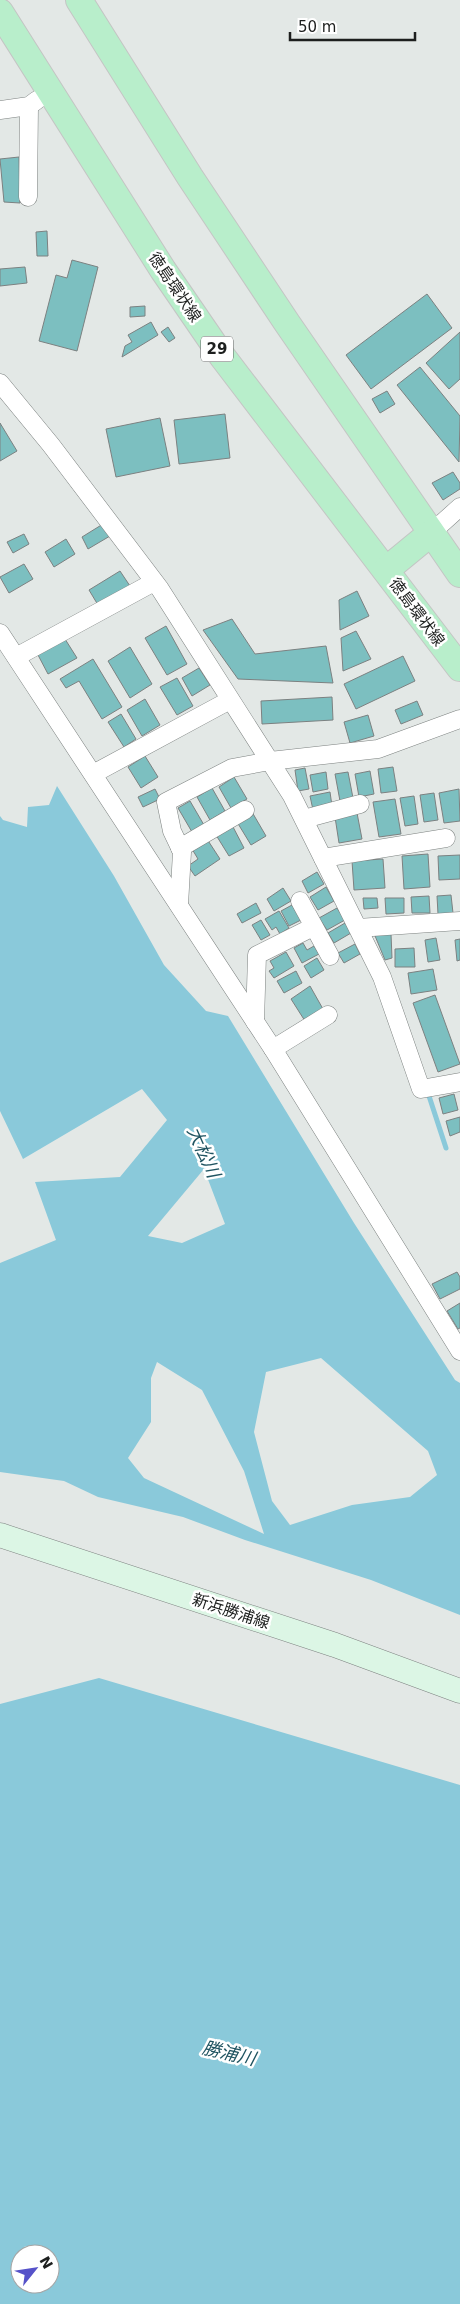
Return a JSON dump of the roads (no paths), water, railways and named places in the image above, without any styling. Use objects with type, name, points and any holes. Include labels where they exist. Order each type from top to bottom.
[{"type":"main road","points":[[79,0],[195,185],[292,331],[460,574]]},
{"type":"main road","name":"徳島環状線","points":[[0,12],[39,98],[163,270],[222,356],[460,668]]},
{"type":"main road","points":[[386,570],[431,533]]},
{"type":"main road","name":"新浜勝浦線","points":[[0,1535],[335,1645],[460,1691]]},
{"type":"street","points":[[0,110],[39,98],[28,197]]},
{"type":"street","points":[[0,383],[51,445],[154,582],[270,761],[304,819],[382,977],[421,1089],[460,1082]]},
{"type":"street","points":[[431,533],[460,507]]},
{"type":"street","points":[[16,657],[154,582]]},
{"type":"street","points":[[0,633],[255,1022],[460,1350]]},
{"type":"street","points":[[93,774],[230,700]]},
{"type":"street","points":[[178,905],[182,852],[172,831],[166,802],[232,768],[270,761],[378,748],[460,719]]},
{"type":"street","points":[[304,819],[360,804]]},
{"type":"street","points":[[180,848],[245,810]]},
{"type":"street","points":[[323,858],[446,838]]},
{"type":"street","points":[[300,902],[330,956]]},
{"type":"street","points":[[358,928],[460,921]]},
{"type":"street","points":[[255,1022],[257,956],[313,927]]},
{"type":"street","points":[[272,1049],[328,1015]]},
{"type":"water","name":"大松川","points":[[57,786],[114,876],[164,965],[206,1011],[228,1016],[354,1223],[455,1380],[460,1383],[460,1615],[371,1580],[245,1540],[183,1517],[98,1497],[64,1481],[0,1472],[0,1263],[56,1240],[35,1182],[120,1177],[167,1120],[142,1089],[23,1159],[0,1111],[0,816],[3,820],[27,827],[28,807],[49,805]],"holes":[[[204,1169],[225,1224],[182,1243],[148,1236]],[[321,1358],[428,1451],[437,1475],[410,1497],[352,1505],[290,1525],[272,1501],[254,1432],[266,1372]],[[157,1362],[202,1390],[244,1471],[264,1534],[144,1478],[128,1458],[151,1422],[151,1378]]]},
{"type":"water","name":"勝浦川","points":[[99,1678],[460,1785],[460,2304],[0,2304],[0,1704]]},
{"type":"waterway","points":[[429,1096],[446,1148]]}]
